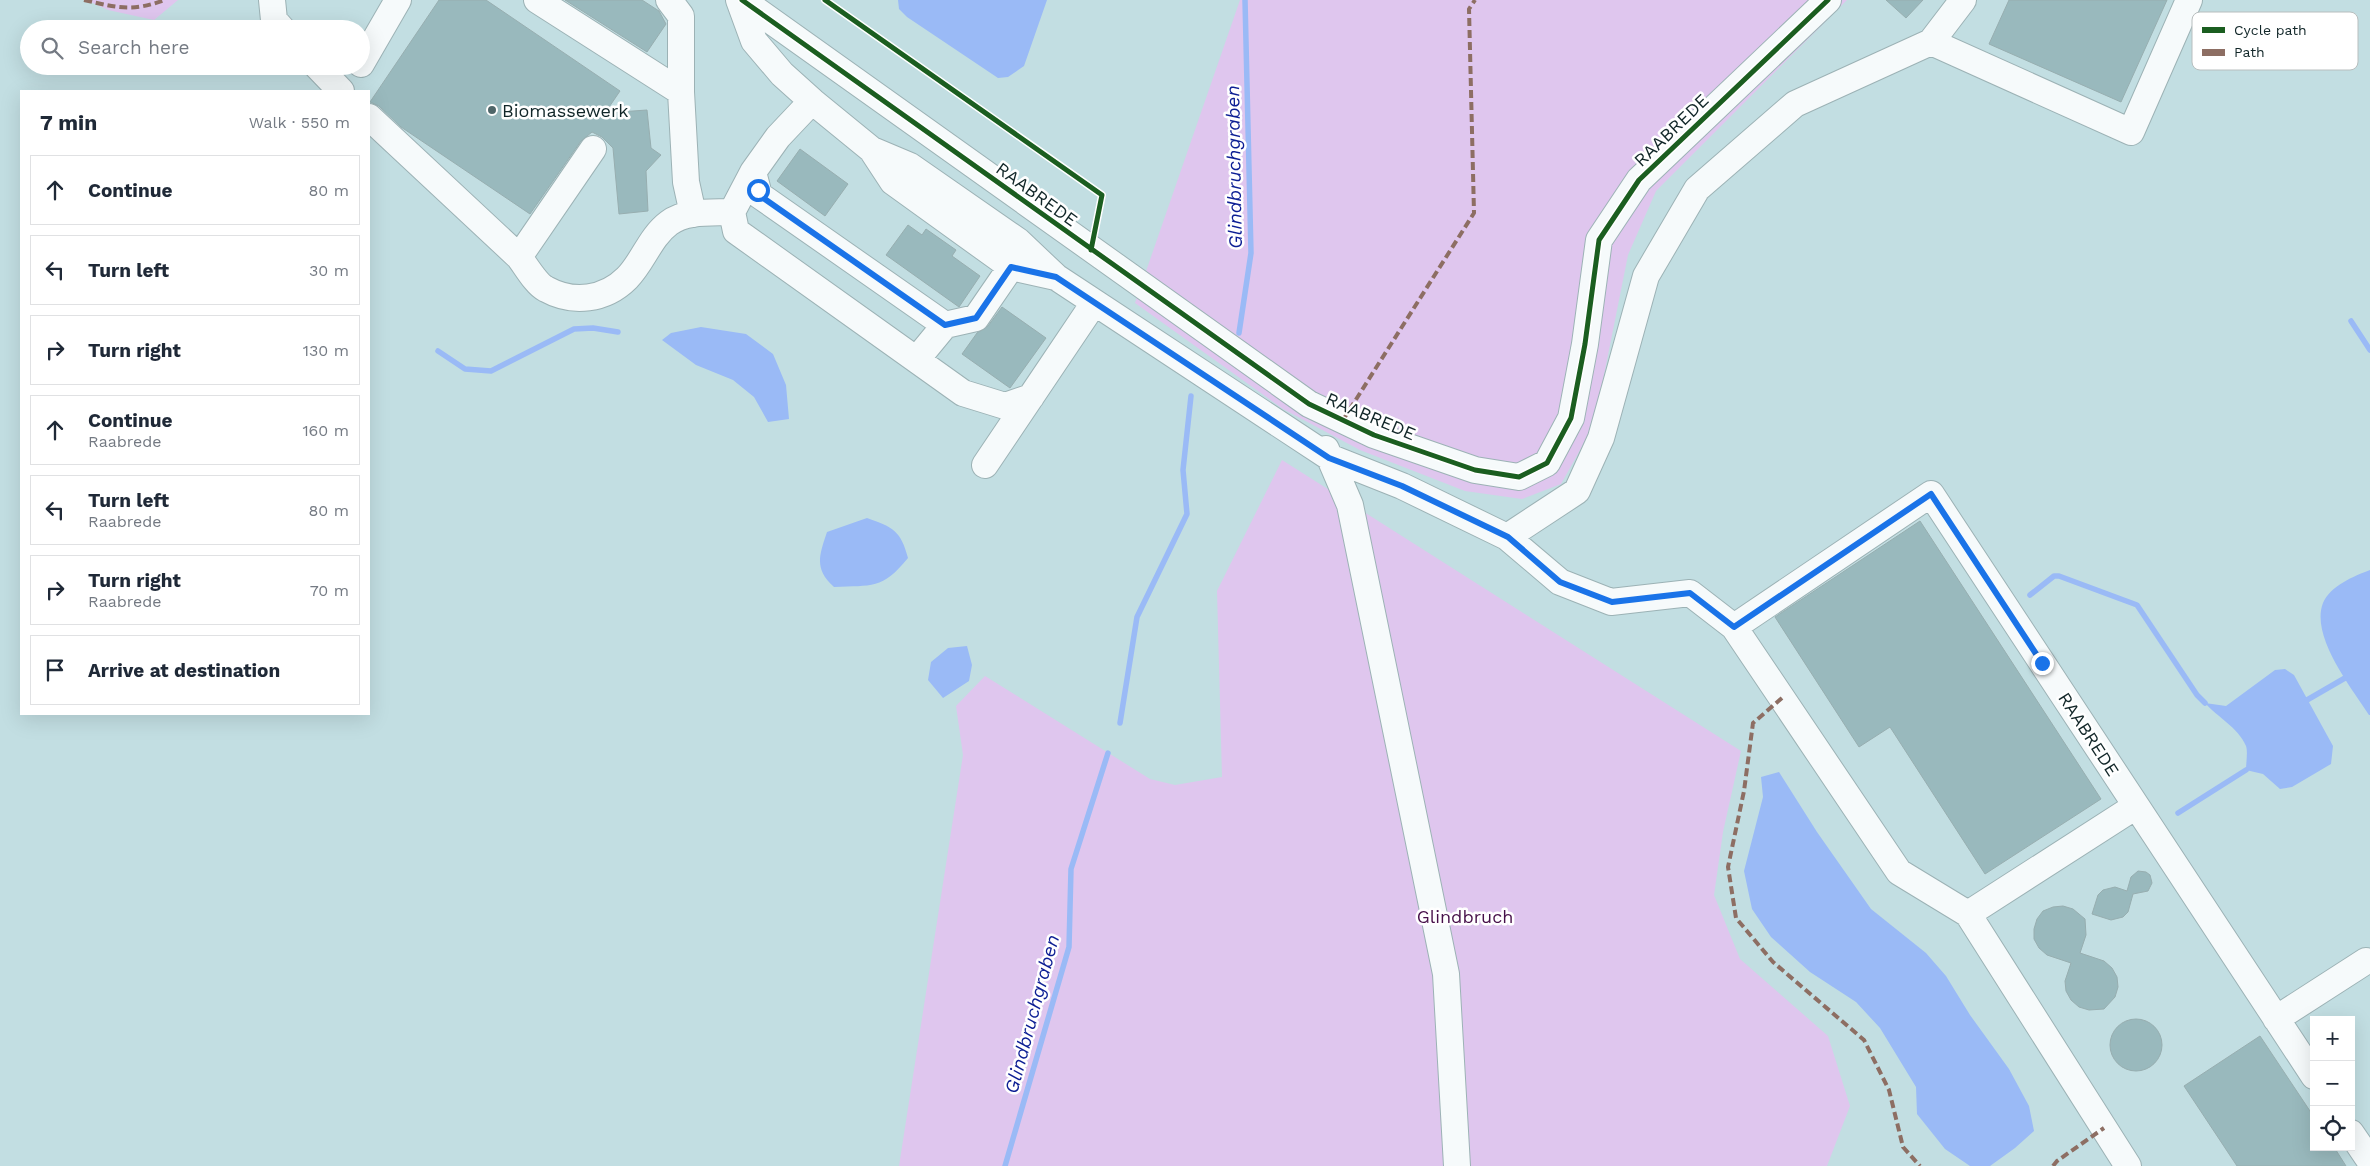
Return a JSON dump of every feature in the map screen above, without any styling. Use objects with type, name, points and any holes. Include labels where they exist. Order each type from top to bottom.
[{"type":"street","points":[[272,0],[274,20]]},
{"type":"street","points":[[370,48],[398,0]]},
{"type":"street","points":[[537,0],[681,92]]},
{"type":"street","points":[[669,0],[681,16],[681,92],[686,182],[693,214]]},
{"type":"street","points":[[740,0],[754,41],[782,74],[872,150],[910,166],[1018,241],[1056,277],[1329,458],[1402,486],[1508,537],[1560,582],[1612,602],[1690,593],[1734,627],[1899,872],[1968,914],[2128,1166]]},
{"type":"street","name":"RAABREDE","points":[[740,0],[1309,404],[1374,435],[1475,470],[1519,477],[1548,463],[1571,418],[1585,344],[1599,240],[1639,180],[1828,0]]},
{"type":"street","points":[[1508,537],[1577,491],[1601,438],[1646,276],[1697,189],[1794,104],[1931,42],[1963,0]]},
{"type":"street","points":[[1931,42],[2131,132],[2188,0]]},
{"type":"street","points":[[326,75],[340,90]]},
{"type":"street","points":[[346,90],[354,75]]},
{"type":"street","points":[[812,101],[778,137],[754,172],[732,212],[736,230],[963,392],[1005,406],[1031,397]]},
{"type":"street","points":[[370,118],[519,257],[544,289],[575,299],[606,294],[627,278],[669,222],[693,214],[732,212]]},
{"type":"street","points":[[519,257],[593,149]]},
{"type":"street","points":[[872,150],[893,182],[1011,267],[1056,277]]},
{"type":"street","points":[[754,172],[759,195],[945,325]]},
{"type":"street","points":[[917,359],[945,325],[976,318],[1011,267]]},
{"type":"street","points":[[985,466],[1094,303]]},
{"type":"street","points":[[1309,404],[1329,458],[1350,505],[1446,974],[1457,1166]]},
{"type":"street","name":"RAABREDE","points":[[1734,627],[1931,494],[2310,1070]]},
{"type":"street","points":[[1968,914],[2136,806]]},
{"type":"street","points":[[2276,1019],[2366,961]]},
{"type":"street","points":[[2355,1139],[2370,1161]]},
{"type":"green space","points":[[86,0],[178,0],[154,20],[108,10]]},
{"type":"green space","points":[[1240,0],[1847,0],[1656,191],[1628,255],[1594,425],[1561,484],[1522,499],[1465,491],[1360,450],[1283,409],[1135,303]]},
{"type":"green space","name":"Glindbruch","points":[[1282,460],[1741,751],[1723,832],[1714,895],[1740,959],[1828,1036],[1850,1106],[1827,1166],[899,1166],[963,755],[956,706],[985,676],[1150,779],[1175,785],[1222,777],[1217,591]]},
{"type":"water","points":[[898,0],[1047,0],[1024,66],[1008,77],[998,78],[907,17],[899,9]]},
{"type":"water","points":[[701,327],[746,334],[773,354],[786,385],[789,419],[768,422],[754,397],[733,380],[696,365],[662,340],[671,333]]},
{"type":"water","points":[[867,518],[890,527],[895,531],[902,542],[908,558],[891,576],[876,584],[834,587],[823,574],[820,562],[820,555],[827,532]]},
{"type":"water","points":[[2370,570],[2369,715],[2344,677],[2327,646],[2322,631],[2321,616],[2323,603],[2331,592],[2350,579]]},
{"type":"water","points":[[967,646],[972,665],[969,681],[943,698],[928,680],[931,662],[948,648]]},
{"type":"water","points":[[2285,669],[2294,675],[2333,746],[2331,764],[2292,787],[2280,789],[2263,774],[2246,770],[2247,748],[2242,739],[2233,728],[2205,703],[2226,706],[2275,670]]},
{"type":"water","points":[[1779,772],[1817,832],[1871,909],[1926,953],[1946,976],[1970,1015],[2009,1069],[2029,1106],[2034,1131],[1990,1166],[1970,1166],[1945,1149],[1917,1114],[1916,1087],[1880,1028],[1856,1002],[1810,972],[1771,937],[1752,909],[1744,871],[1763,797],[1761,777]]},
{"type":"building","name":"Biomassewerk","points":[[439,0],[486,0],[620,91],[605,113],[647,110],[651,148],[661,155],[646,171],[648,211],[619,214],[613,148],[602,137],[592,132],[581,141],[530,214],[401,127],[379,106],[370,102]]},
{"type":"building","points":[[565,0],[642,0],[659,11],[666,24],[647,52]]},
{"type":"building","points":[[1886,0],[1923,0],[1906,18]]},
{"type":"building","points":[[2009,0],[2167,0],[2121,102],[1989,44]]},
{"type":"building","points":[[800,149],[848,184],[825,216],[777,181]]},
{"type":"building","points":[[908,225],[922,235],[926,229],[956,250],[952,256],[980,276],[959,307],[886,255]]},
{"type":"building","points":[[1002,307],[1046,338],[1010,388],[962,354],[977,333],[988,326]]},
{"type":"building","points":[[1920,521],[2101,799],[1985,874],[1890,727],[1859,747],[1775,617]]},
{"type":"building","points":[[2138,871],[2146,872],[2150,875],[2152,883],[2148,891],[2133,894],[2128,912],[2123,917],[2111,920],[2092,914],[2098,895],[2103,890],[2115,887],[2127,891],[2131,877]]},
{"type":"building","points":[[2063,906],[2073,909],[2085,919],[2086,935],[2080,953],[2104,961],[2112,968],[2117,977],[2118,987],[2115,997],[2104,1009],[2089,1010],[2079,1007],[2071,1000],[2066,991],[2065,981],[2071,963],[2047,955],[2039,948],[2034,939],[2037,919],[2043,911]]},
{"type":"building","points":[[2131,1019],[2141,1019],[2150,1023],[2158,1031],[2162,1045],[2158,1059],[2150,1067],[2141,1071],[2131,1071],[2122,1067],[2114,1059],[2110,1050],[2110,1040],[2114,1031],[2122,1023]]},
{"type":"building","points":[[2260,1036],[2310,1111],[2310,1151],[2337,1151],[2346,1166],[2237,1166],[2184,1086]]},
{"type":"waterway","name":"Glindbruchgraben","points":[[1239,333],[1251,253],[1245,0]]},
{"type":"waterway","points":[[2351,321],[2370,350]]},
{"type":"waterway","points":[[438,351],[465,369],[491,371],[574,329],[593,328],[618,332]]},
{"type":"waterway","name":"Glindbruchgraben","points":[[1120,723],[1137,617],[1187,514],[1183,470],[1191,396]]},
{"type":"waterway","points":[[2030,595],[2054,576],[2059,576],[2137,605],[2197,695],[2205,703]]},
{"type":"waterway","points":[[2307,700],[2345,678]]},
{"type":"waterway","name":"Glindbruchgraben","points":[[1005,1166],[1069,947],[1071,869],[1108,753]]},
{"type":"waterway","points":[[2178,813],[2246,770]]},
{"type":"marked path","points":[[84,0],[125,8],[143,6],[165,0]]},
{"type":"marked path","points":[[1343,420],[1474,213],[1469,9],[1475,0]]},
{"type":"marked path","points":[[1782,698],[1753,723],[1744,791],[1728,867],[1736,918],[1773,962],[1864,1040],[1889,1090],[1903,1147],[1920,1166]]},
{"type":"marked path","points":[[2053,1166],[2057,1161],[2104,1128]]},
{"type":"cycle path","points":[[742,0],[1309,404],[1374,435],[1475,470],[1519,477],[1547,463],[1571,418],[1585,344],[1599,240],[1639,180],[1828,0]]},
{"type":"cycle path","points":[[825,0],[1102,195],[1091,250]]},
{"type":"place","name":"Biomassewerk","points":[[492,110]]},
{"type":"route","points":[[758,190],[759,195],[945,325],[976,318],[1011,267],[1056,277],[1329,458],[1402,486],[1508,537],[1560,582],[1612,602],[1690,593],[1734,627],[1931,494],[2042,663]]}]
